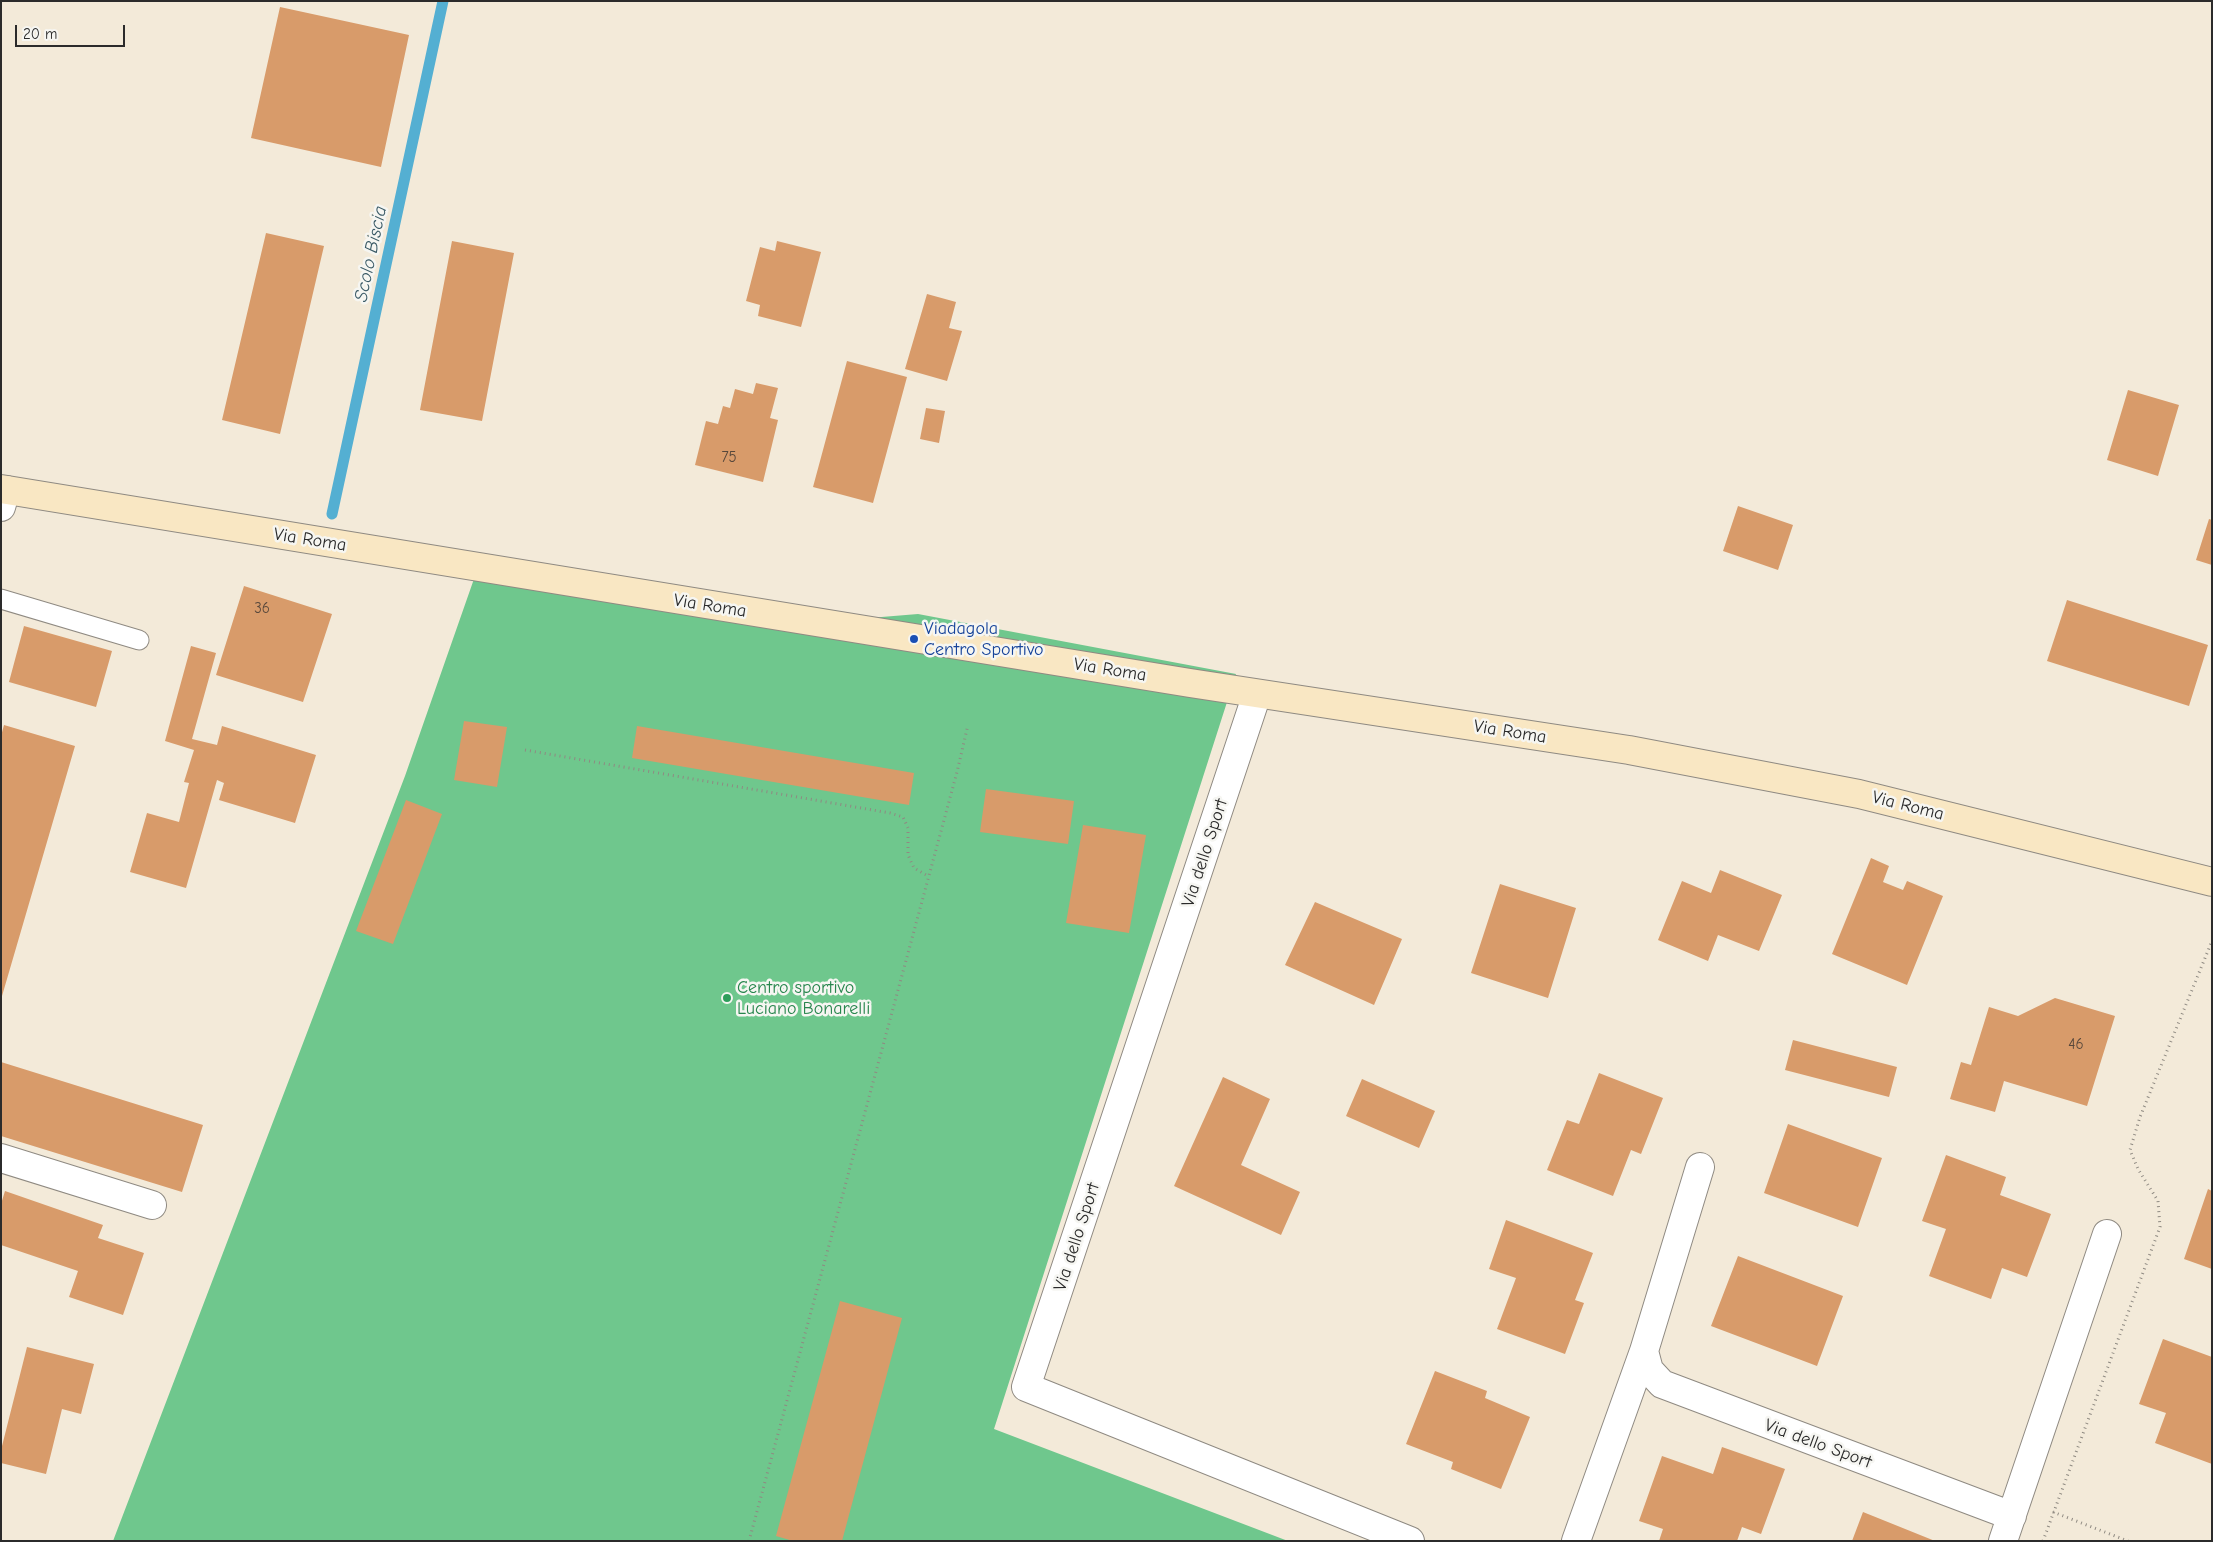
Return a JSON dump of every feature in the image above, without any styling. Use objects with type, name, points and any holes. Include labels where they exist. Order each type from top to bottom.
[{"type":"main road","name":"Via Roma","points":[[3,495],[1257,694],[1629,750],[1858,794],[2212,882]]},
{"type":"street","name":"Via dello Sport","points":[[1257,694],[1026,1387],[1410,1541]]},
{"type":"street","points":[[1,1158],[152,1205]]},
{"type":"street","points":[[1576,1541],[1644,1351],[1700,1167]]},
{"type":"street","name":"Via dello Sport","points":[[1644,1351],[1649,1370],[1662,1384],[2008,1529],[2107,1234]]},
{"type":"lane","points":[[1,599],[139,640]]},
{"type":"path","points":[[749,1541],[968,725]]},
{"type":"path","points":[[525,750],[890,813],[902,817],[908,828],[908,855],[914,868],[928,876]]},
{"type":"path","points":[[2053,1512],[2128,1541]]},
{"type":"green space","name":"Centro sportivo Luciano Bonarelli","points":[[475,576],[845,620],[918,614],[1236,674],[994,1429],[1288,1541],[113,1541],[405,776]]},
{"type":"building","points":[[280,7],[409,35],[381,167],[251,138]]},
{"type":"building","points":[[266,233],[324,246],[280,434],[222,420]]},
{"type":"building","points":[[452,241],[514,253],[482,421],[420,410]]},
{"type":"building","points":[[777,241],[821,252],[801,327],[758,316],[760,305],[746,301],[760,247],[775,251]]},
{"type":"building","points":[[927,294],[956,302],[949,328],[962,331],[947,381],[905,369]]},
{"type":"building","points":[[847,361],[907,377],[873,503],[813,487]]},
{"type":"building","points":[[756,383],[778,388],[770,418],[778,420],[763,482],[695,465],[706,421],[718,424],[723,406],[730,408],[735,389],[753,394]]},
{"type":"building","points":[[2128,390],[2179,405],[2158,476],[2107,460]]},
{"type":"building","points":[[926,408],[945,411],[939,443],[920,439]]},
{"type":"building","points":[[1738,506],[1793,525],[1778,570],[1723,551]]},
{"type":"building","points":[[2209,519],[2212,520],[2212,565],[2196,560]]},
{"type":"building","points":[[244,586],[332,614],[303,702],[216,675]]},
{"type":"building","points":[[2067,600],[2208,645],[2189,706],[2047,661]]},
{"type":"building","points":[[24,626],[112,651],[96,707],[9,682]]},
{"type":"building","points":[[191,646],[216,653],[192,739],[217,745],[222,726],[316,755],[295,823],[219,800],[224,783],[217,780],[186,888],[130,872],[147,813],[179,822],[189,783],[184,782],[194,750],[165,741]]},
{"type":"building","points":[[464,721],[507,727],[497,787],[454,780]]},
{"type":"building","points":[[4,725],[75,746],[2,996],[1,736]]},
{"type":"building","points":[[637,726],[914,773],[909,805],[632,758]]},
{"type":"building","points":[[986,789],[1074,801],[1068,844],[980,832]]},
{"type":"building","points":[[406,800],[442,814],[393,944],[356,931]]},
{"type":"building","points":[[1083,825],[1146,835],[1129,933],[1066,923]]},
{"type":"building","points":[[1871,858],[1889,866],[1883,882],[1903,890],[1907,881],[1943,896],[1907,985],[1832,954]]},
{"type":"building","points":[[1720,870],[1782,895],[1759,951],[1718,935],[1708,961],[1658,940],[1682,881],[1711,893]]},
{"type":"building","points":[[1500,884],[1576,908],[1548,998],[1471,973]]},
{"type":"building","points":[[1315,902],[1402,939],[1374,1005],[1285,965]]},
{"type":"building","points":[[2055,998],[2115,1016],[2087,1106],[2004,1081],[1995,1112],[1950,1099],[1961,1062],[1971,1065],[1989,1007],[2018,1016]]},
{"type":"building","points":[[1793,1040],[1897,1067],[1889,1097],[1785,1070]]},
{"type":"building","points":[[1,1062],[203,1125],[182,1192],[1,1136]]},
{"type":"building","points":[[1599,1073],[1663,1098],[1641,1154],[1631,1150],[1613,1196],[1547,1170],[1567,1120],[1579,1124]]},
{"type":"building","points":[[1223,1077],[1270,1099],[1241,1165],[1300,1192],[1281,1235],[1174,1186]]},
{"type":"building","points":[[1362,1079],[1435,1111],[1419,1148],[1346,1116]]},
{"type":"building","points":[[1788,1124],[1882,1158],[1858,1227],[1764,1193]]},
{"type":"building","points":[[1946,1155],[2006,1177],[2000,1195],[2051,1214],[2027,1277],[2002,1268],[1991,1299],[1929,1276],[1946,1229],[1922,1221]]},
{"type":"building","points":[[2208,1189],[2212,1191],[2212,1269],[2184,1259]]},
{"type":"building","points":[[5,1191],[103,1225],[98,1238],[144,1253],[123,1315],[69,1297],[78,1271],[1,1245],[1,1204]]},
{"type":"building","points":[[1506,1220],[1593,1253],[1575,1300],[1584,1303],[1565,1354],[1497,1329],[1516,1278],[1489,1269]]},
{"type":"building","points":[[1738,1256],[1843,1296],[1817,1366],[1711,1326]]},
{"type":"building","points":[[840,1301],[902,1318],[842,1541],[793,1541],[776,1536]]},
{"type":"building","points":[[2163,1339],[2212,1357],[2212,1464],[2155,1443],[2166,1413],[2139,1404]]},
{"type":"building","points":[[27,1347],[94,1364],[81,1414],[62,1409],[46,1474],[1,1463],[1,1450]]},
{"type":"building","points":[[1435,1371],[1487,1391],[1485,1398],[1530,1417],[1501,1489],[1451,1469],[1453,1462],[1406,1444]]},
{"type":"building","points":[[1722,1447],[1785,1469],[1761,1534],[1742,1527],[1737,1541],[1659,1541],[1663,1529],[1639,1521],[1662,1456],[1713,1474]]},
{"type":"building","points":[[1863,1512],[1935,1541],[1852,1541]]},
{"type":"waterway","name":"Scolo Biscia","points":[[332,514],[443,1]]},
{"type":"place","name":"Viadagola Centro Sportivo","points":[[914,639]]},
{"type":"place","name":"Centro sportivo Luciano Bonarelli","points":[[727,998]]}]
